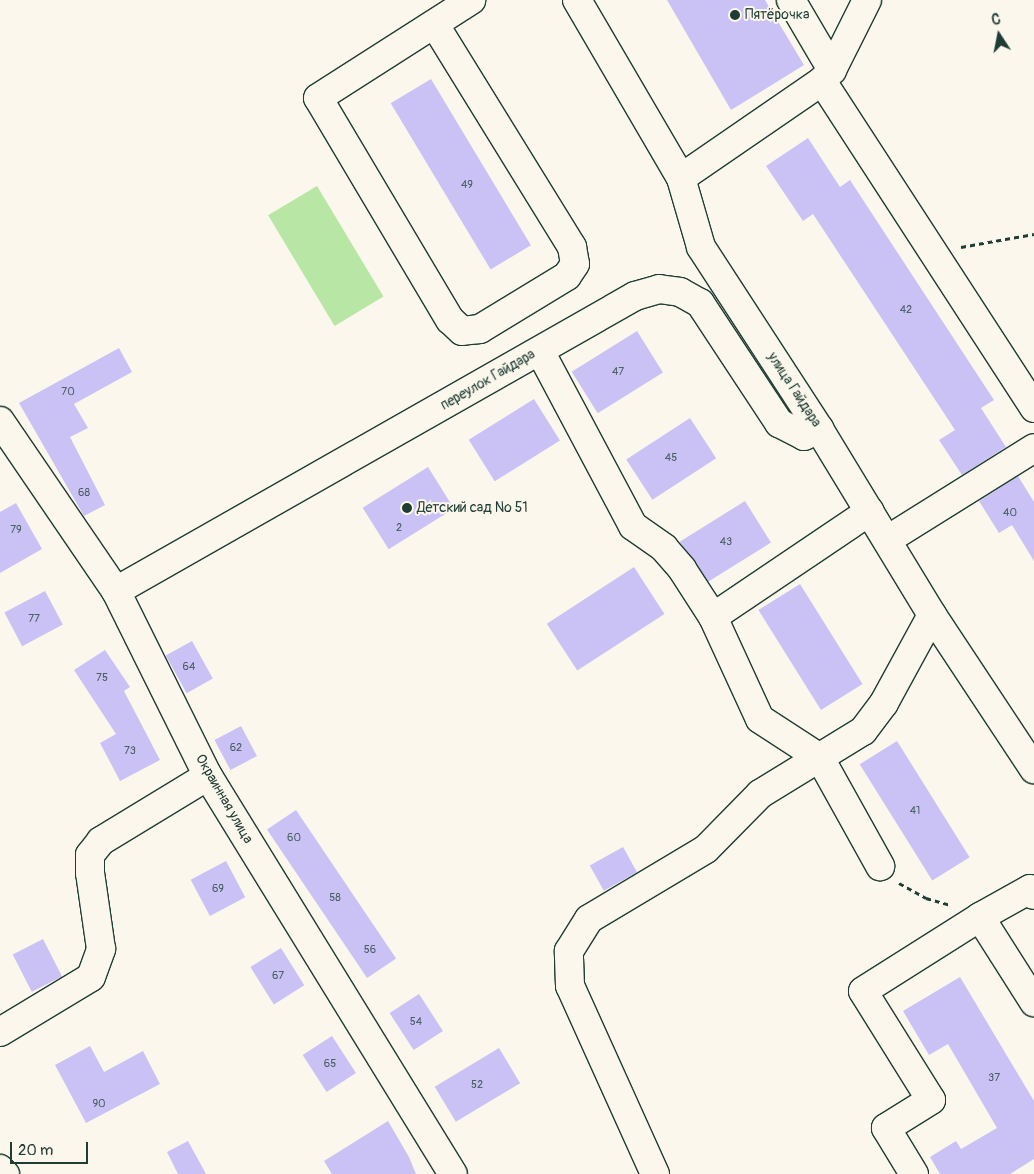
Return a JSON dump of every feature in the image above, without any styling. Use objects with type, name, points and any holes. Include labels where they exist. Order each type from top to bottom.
[{"type":"street","points":[[435,25],[572,247],[576,264],[567,276],[480,329],[462,331],[450,320],[318,98],[435,25],[471,0]]},
{"type":"street","name":"улица Гайдара","points":[[577,0],[681,178],[701,247],[819,429],[932,615],[1034,769]]},
{"type":"street","points":[[791,0],[827,76],[933,252],[1032,402]]},
{"type":"street","points":[[681,178],[827,76],[867,0]]},
{"type":"street","name":"переулок Гайдара","points":[[116,592],[635,296],[659,289],[680,292],[700,303],[778,423],[804,436],[819,429]]},
{"type":"street","points":[[540,351],[633,526],[664,548],[682,568],[713,616],[760,719],[820,758],[880,866]]},
{"type":"street","name":"Окраинная улица","points":[[0,421],[116,592],[208,776],[454,1174]]},
{"type":"street","points":[[887,540],[1034,448]]},
{"type":"street","points":[[713,616],[870,511]]},
{"type":"street","points":[[655,1174],[570,986],[569,951],[589,919],[706,849],[760,794],[863,731],[884,703],[932,615]]},
{"type":"street","points":[[0,1032],[91,977],[101,949],[90,873],[90,855],[101,841],[208,776]]},
{"type":"street","points":[[914,1174],[886,1128],[932,1100],[863,991],[969,912],[1030,889],[1034,895]]},
{"type":"street","points":[[969,912],[1034,1002]]},
{"type":"street","points":[[0,1169],[5,1174]]},
{"type":"path","points":[[933,252],[1034,234]]},
{"type":"path","points":[[880,866],[901,884],[926,898],[969,912]]},
{"type":"green space","points":[[317,186],[383,297],[335,326],[268,215]]},
{"type":"building","points":[[667,0],[765,0],[804,65],[731,110]]},
{"type":"building","points":[[431,79],[531,245],[491,269],[391,103]]},
{"type":"building","points":[[808,138],[840,187],[850,180],[994,400],[981,408],[1006,447],[962,475],[939,440],[955,430],[813,214],[803,221],[766,166]]},
{"type":"building","points":[[637,331],[663,373],[598,413],[572,372]]},
{"type":"building","points":[[119,348],[132,372],[74,404],[88,428],[70,437],[105,505],[84,516],[19,403]]},
{"type":"building","points":[[534,399],[560,441],[495,481],[469,440]]},
{"type":"building","points":[[690,418],[716,458],[652,500],[626,459]]},
{"type":"building","points":[[428,467],[454,509],[389,549],[363,508]]},
{"type":"building","points":[[1018,476],[1034,502],[1034,561],[1012,525],[999,533],[979,501]]},
{"type":"building","points":[[745,501],[771,543],[706,583],[680,542]]},
{"type":"building","points":[[16,503],[42,549],[0,573],[0,512]]},
{"type":"building","points":[[634,567],[664,614],[577,671],[547,624]]},
{"type":"building","points":[[800,584],[863,684],[821,710],[758,610]]},
{"type":"building","points":[[45,591],[63,625],[22,646],[4,613]]},
{"type":"building","points":[[192,641],[213,679],[187,693],[166,656]]},
{"type":"building","points":[[105,650],[130,687],[124,691],[160,760],[120,781],[100,743],[116,734],[74,670]]},
{"type":"building","points":[[241,726],[257,756],[230,770],[215,740]]},
{"type":"building","points":[[897,741],[970,857],[932,880],[860,764]]},
{"type":"building","points":[[296,810],[396,958],[367,978],[267,830]]},
{"type":"building","points":[[623,847],[637,872],[604,891],[590,865]]},
{"type":"building","points":[[226,861],[245,897],[210,916],[191,880]]},
{"type":"building","points":[[43,939],[62,976],[32,992],[13,954]]},
{"type":"building","points":[[281,948],[304,985],[274,1004],[250,967]]},
{"type":"building","points":[[960,977],[1034,1101],[1034,1159],[1010,1174],[940,1174],[930,1157],[956,1141],[961,1149],[997,1128],[948,1044],[929,1055],[903,1011]]},
{"type":"building","points":[[419,994],[443,1031],[414,1050],[390,1013]]},
{"type":"building","points":[[332,1036],[356,1073],[327,1092],[303,1055]]},
{"type":"building","points":[[90,1046],[104,1072],[143,1051],[160,1084],[86,1123],[55,1065]]},
{"type":"building","points":[[499,1048],[520,1083],[456,1122],[435,1087]]},
{"type":"building","points":[[388,1121],[409,1157],[416,1174],[332,1174],[324,1161]]},
{"type":"building","points":[[188,1141],[206,1174],[178,1174],[167,1152]]},
{"type":"place","name":"Пятёрочка","points":[[735,15]]},
{"type":"place","name":"Детский сад № 51","points":[[407,508]]}]
